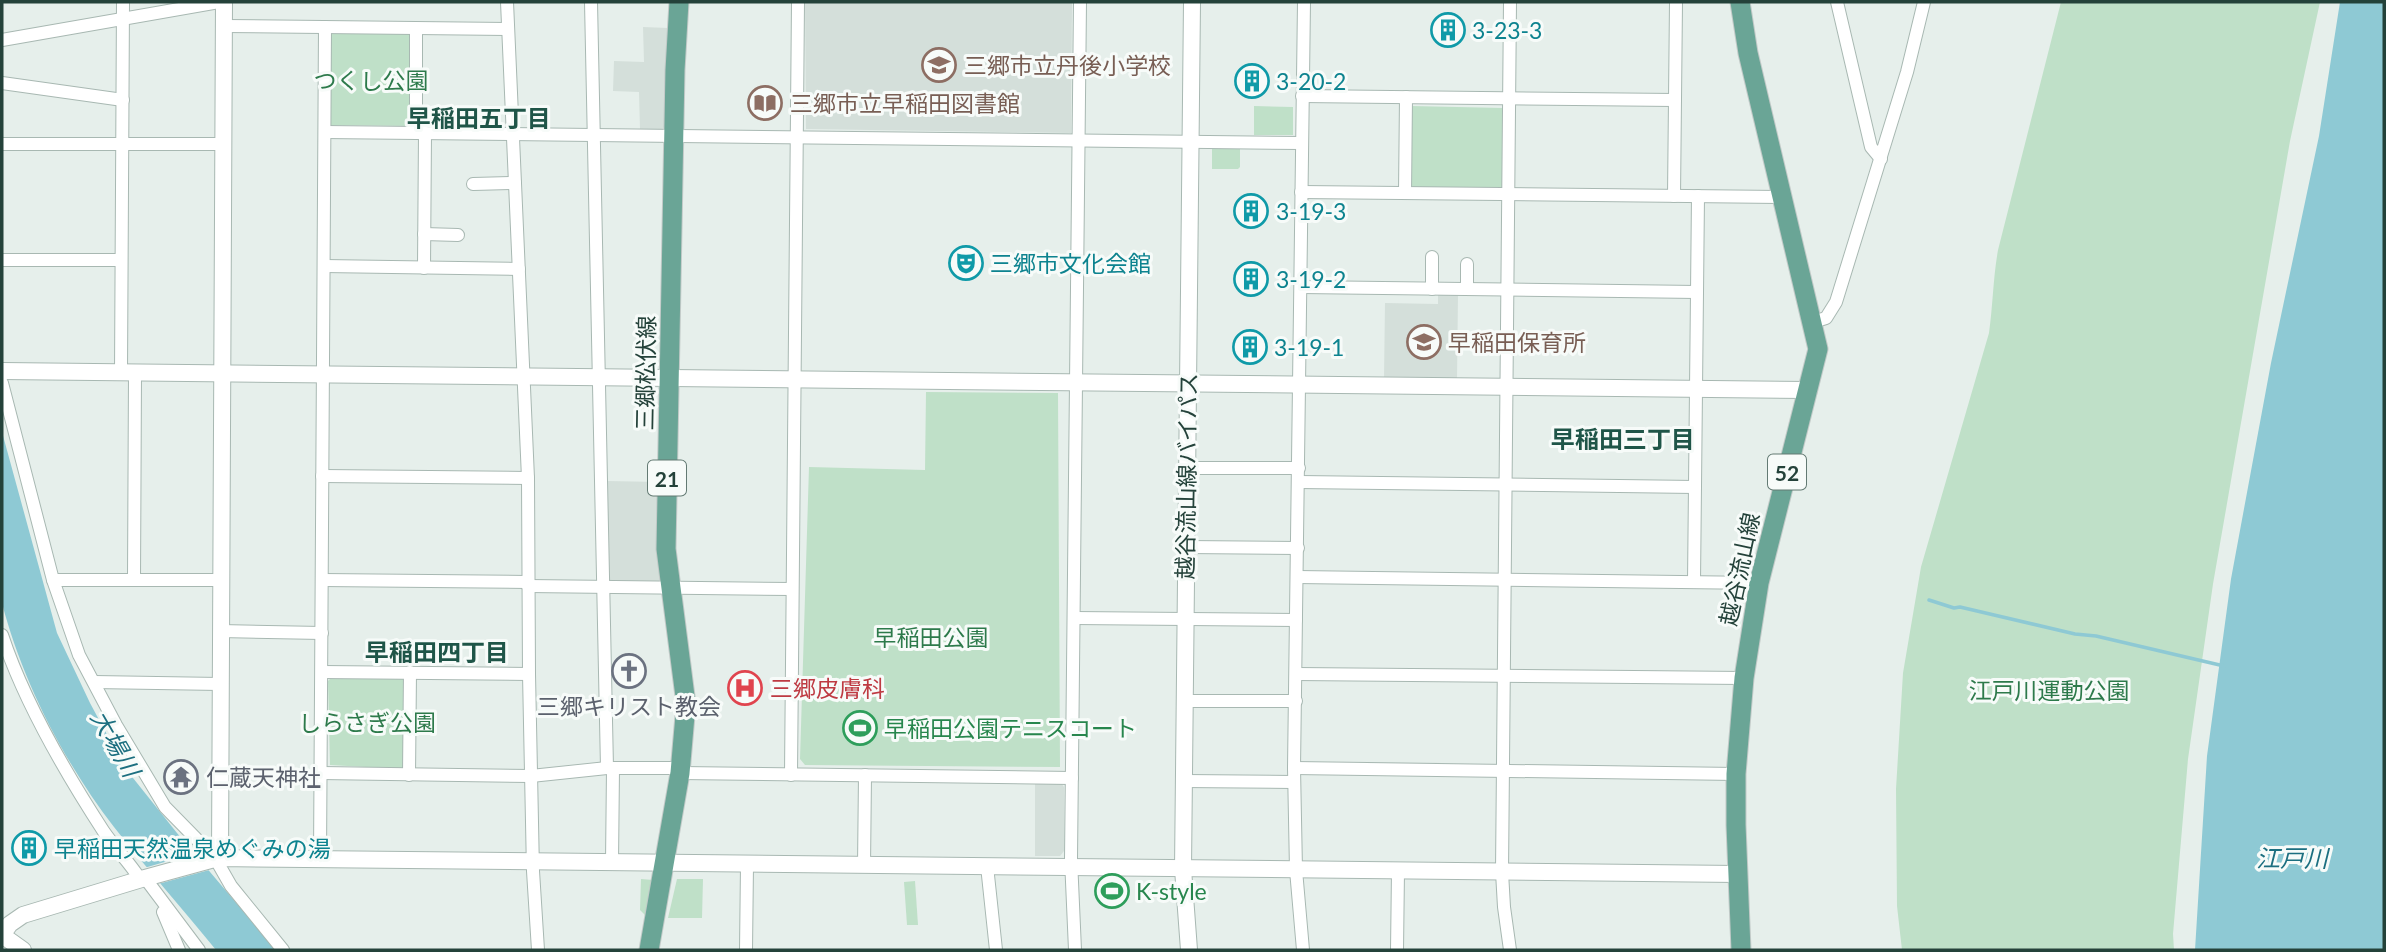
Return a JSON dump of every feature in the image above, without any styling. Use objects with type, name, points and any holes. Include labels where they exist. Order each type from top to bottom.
[{"type":"main road","name":"三郷松伏線","points":[[649,950],[680,770],[686,704],[666,549],[679,2]]},
{"type":"main road","name":"越谷流山線","points":[[1740,2],[1748,53],[1813,321],[1818,356],[1759,583],[1744,678],[1736,774],[1741,950]]},
{"type":"street","points":[[123,2],[121,260],[128,374],[134,580]]},
{"type":"street","points":[[2,40],[222,2],[220,684],[213,859]]},
{"type":"street","points":[[507,2],[528,478],[531,776],[538,950]]},
{"type":"street","points":[[591,2],[602,588],[612,862]]},
{"type":"street","points":[[791,775],[798,2]]},
{"type":"street","points":[[1075,950],[1071,867],[1080,2]]},
{"type":"street","name":"越谷流山線バイパス","points":[[1189,950],[1183,869],[1192,2]]},
{"type":"street","points":[[1303,950],[1296,870],[1294,768],[1304,2]]},
{"type":"street","points":[[1510,2],[1502,771],[1502,872],[1510,950]]},
{"type":"street","points":[[1674,196],[1676,2]]},
{"type":"street","points":[[1837,2],[1871,147],[1881,159]]},
{"type":"street","points":[[1813,321],[1826,318],[1836,302],[1907,72],[1924,2]]},
{"type":"street","points":[[224,26],[508,29]]},
{"type":"street","points":[[320,859],[325,27]]},
{"type":"street","points":[[416,29],[424,268]]},
{"type":"street","points":[[2,83],[123,100]]},
{"type":"street","points":[[1303,96],[1675,100]]},
{"type":"street","points":[[1405,193],[1406,97]]},
{"type":"street","points":[[325,132],[1302,143]]},
{"type":"street","points":[[2,144],[223,144]]},
{"type":"street","points":[[473,184],[515,183]]},
{"type":"street","points":[[1301,192],[1783,197]]},
{"type":"street","points":[[1694,582],[1698,197]]},
{"type":"street","points":[[424,234],[458,235]]},
{"type":"street","points":[[1432,257],[1432,289]]},
{"type":"street","points":[[2,260],[121,260]]},
{"type":"street","points":[[1466,289],[1467,264]]},
{"type":"street","points":[[324,266],[519,269]]},
{"type":"street","points":[[1301,287],[1697,292]]},
{"type":"street","points":[[2,371],[1809,390]]},
{"type":"street","points":[[2,383],[53,580],[79,655],[164,807],[213,859],[282,950]]},
{"type":"street","points":[[1186,468],[1299,468]]},
{"type":"street","points":[[322,476],[528,478]]},
{"type":"street","points":[[1299,482],[1695,487]]},
{"type":"street","points":[[1185,547],[1298,548]]},
{"type":"street","points":[[1297,578],[1759,583]]},
{"type":"street","points":[[53,580],[221,580]]},
{"type":"street","points":[[322,580],[602,588],[792,589]]},
{"type":"street","points":[[1074,618],[1296,620]]},
{"type":"street","points":[[220,631],[322,633]]},
{"type":"street","points":[[2,635],[20,682],[64,765],[106,835],[144,878],[199,950]]},
{"type":"street","points":[[322,672],[529,674]]},
{"type":"street","points":[[409,775],[410,673]]},
{"type":"street","points":[[1296,674],[1744,678]]},
{"type":"street","points":[[93,682],[220,684]]},
{"type":"street","points":[[1184,701],[1296,701]]},
{"type":"street","points":[[321,773],[531,776],[610,768],[791,775],[1072,778]]},
{"type":"street","points":[[1294,768],[1736,774]]},
{"type":"street","points":[[864,866],[865,775]]},
{"type":"street","points":[[1184,781],[1294,782]]},
{"type":"street","points":[[23,950],[2,935],[15,920],[144,878],[213,859],[1738,874]]},
{"type":"street","points":[[746,950],[747,864]]},
{"type":"street","points":[[987,866],[996,950]]},
{"type":"street","points":[[1397,950],[1398,871]]},
{"type":"street","points":[[159,898],[179,950]]},
{"type":"shaded area","name":"三郷市立丹後小学校","points":[[805,2],[1072,2],[1071,133],[806,129]]},
{"type":"shaded area","points":[[643,27],[668,28],[666,124],[662,130],[640,129],[639,92],[613,91],[614,61],[644,62]]},
{"type":"shaded area","points":[[1438,295],[1458,295],[1457,379],[1384,378],[1385,303],[1438,304]]},
{"type":"shaded area","points":[[607,481],[660,482],[662,577],[659,582],[612,582],[607,577]]},
{"type":"shaded area","points":[[1035,783],[1061,783],[1064,787],[1064,851],[1060,856],[1035,856]]},
{"type":"green space","name":"江戸川運動公園","points":[[2061,2],[2320,2],[2290,141],[2213,584],[2188,759],[2173,934],[2174,950],[1902,950],[1897,906],[1896,789],[1903,673],[1921,567],[1989,333],[1998,250]]},
{"type":"green space","name":"つくし公園","points":[[330,32],[412,34],[411,126],[330,125]]},
{"type":"green space","points":[[1254,106],[1293,107],[1293,135],[1254,135]]},
{"type":"green space","points":[[1411,106],[1503,108],[1502,188],[1409,189]]},
{"type":"green space","points":[[1212,146],[1240,146],[1240,167],[1212,169]]},
{"type":"green space","name":"早稲田公園","points":[[926,392],[1058,393],[1060,767],[805,765],[800,759],[809,467],[925,470]]},
{"type":"green space","name":"しらさぎ公園","points":[[332,677],[403,677],[407,680],[406,765],[402,769],[330,765],[328,681]]},
{"type":"green space","points":[[641,879],[653,880],[647,917],[640,910]]},
{"type":"green space","points":[[677,879],[703,879],[702,918],[668,918]]},
{"type":"green space","points":[[915,881],[918,925],[907,925],[904,882]]},
{"type":"water","name":"江戸川","points":[[2340,2],[2384,2],[2384,950],[2195,950],[2207,756],[2231,579],[2271,363],[2319,136]]},
{"type":"water","points":[[2,432],[57,633],[90,703],[125,768],[276,950],[216,950],[96,802],[47,721],[21,662],[2,603]]},
{"type":"pier","points":[[199,852],[213,869],[158,884],[144,868]]},
{"type":"waterway","points":[[1929,600],[1954,608],[1960,607],[2075,634],[2096,636],[2224,666]]},
{"type":"place","name":"3-23-3","points":[[1448,30]]},
{"type":"place","name":"三郷市立丹後小学校","points":[[939,65]]},
{"type":"place","name":"3-20-2","points":[[1252,81]]},
{"type":"place","name":"三郷市立早稲田図書館","points":[[765,103]]},
{"type":"place","name":"3-19-3","points":[[1251,211]]},
{"type":"place","name":"三郷市文化会館","points":[[966,263]]},
{"type":"place","name":"3-19-2","points":[[1251,279]]},
{"type":"place","name":"早稲田保育所","points":[[1424,342]]},
{"type":"place","name":"3-19-1","points":[[1250,347]]},
{"type":"place","name":"三郷キリスト教会","points":[[629,671]]},
{"type":"place","name":"三郷皮膚科","points":[[745,688]]},
{"type":"place","name":"早稲田公園テニスコート","points":[[860,728]]},
{"type":"place","name":"仁蔵天神社","points":[[181,777]]},
{"type":"place","name":"早稲田天然温泉めぐみの湯","points":[[29,848]]},
{"type":"place","name":"K-style","points":[[1112,891]]},
{"type":"district","name":"早稲田五丁目","points":[[479,117]]},
{"type":"district","name":"早稲田三丁目","points":[[1623,438]]},
{"type":"district","name":"早稲田四丁目","points":[[437,651]]},
{"type":"water label","name":"大場川","points":[[116,743]]}]
